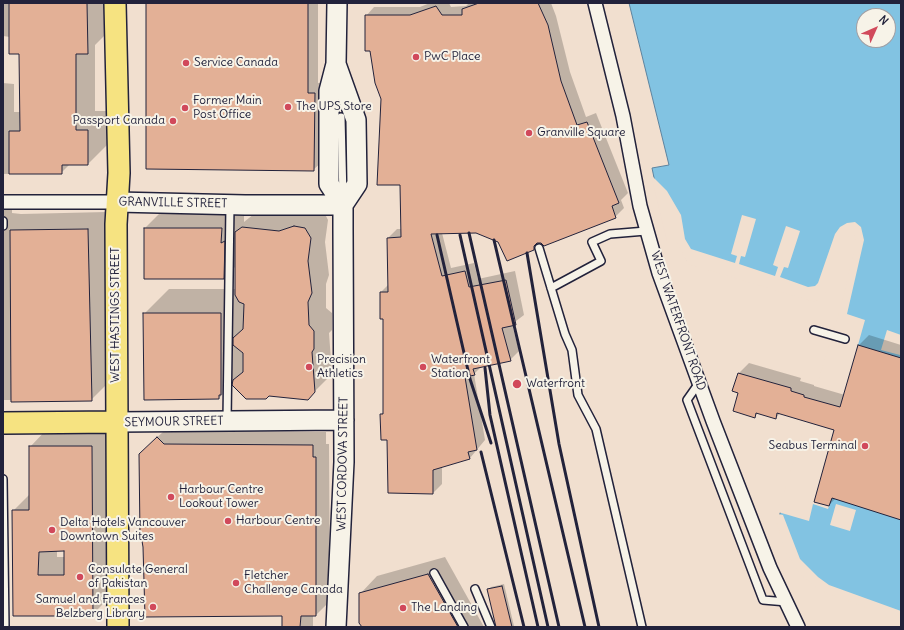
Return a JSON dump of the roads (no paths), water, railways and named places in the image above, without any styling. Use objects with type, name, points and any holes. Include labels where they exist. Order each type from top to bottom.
[{"type":"main road","name":"WEST HASTINGS STREET","points":[[115,3],[119,173],[116,224],[118,627]]},
{"type":"main road","points":[[336,64],[356,120],[357,184],[343,205],[329,184],[329,91],[336,64],[338,3]]},
{"type":"main road","name":"GRANVILLE STREET","points":[[117,202],[343,205]]},
{"type":"main road","name":"WEST CORDOVA STREET","points":[[336,627],[344,462],[343,205]]},
{"type":"main road","name":"SEYMOUR STREET","points":[[3,422],[344,420]]},
{"type":"street","name":"WEST WATERFRONT ROAD","points":[[595,3],[623,116],[635,182],[646,230],[665,292],[770,568],[798,627]]},
{"type":"street","name":"GRANVILLE STREET","points":[[3,202],[117,202]]},
{"type":"lane","points":[[341,117],[343,205]]},
{"type":"lane","points":[[227,421],[230,204]]},
{"type":"lane","points":[[3,221],[3,226]]},
{"type":"lane","points":[[551,288],[601,261],[592,242],[610,234],[646,230]]},
{"type":"lane","points":[[539,248],[565,334],[572,350],[578,395],[596,429],[642,627]]},
{"type":"lane","points":[[814,330],[846,339]]},
{"type":"lane","points":[[699,383],[687,400],[763,600],[787,602]]},
{"type":"lane","points":[[3,479],[4,627]]},
{"type":"lane","points":[[434,572],[464,627]]},
{"type":"lane","points":[[475,589],[491,627]]},
{"type":"water","points":[[629,3],[901,3],[901,623],[800,572],[778,520],[843,308],[858,243],[855,234],[852,232],[842,237],[821,296],[688,262],[658,197],[652,168],[669,165]]},
{"type":"railway","points":[[469,233],[559,627]]},
{"type":"railway","points":[[437,235],[470,379],[491,443]]},
{"type":"railway","points":[[460,235],[548,627]]},
{"type":"railway","points":[[494,240],[585,627]]},
{"type":"railway","points":[[527,253],[559,444],[599,627]]},
{"type":"railway","points":[[485,368],[490,415],[538,627]]},
{"type":"railway","points":[[481,452],[524,627]]},
{"type":"place","name":"PwC Place","points":[[416,57]]},
{"type":"place","name":"Service Canada","points":[[186,63]]},
{"type":"place","name":"The UPS Store","points":[[288,107]]},
{"type":"place","name":"Former Main Post Office","points":[[185,108]]},
{"type":"place","name":"Passport Canada","points":[[173,121]]},
{"type":"place","name":"Granville Square","points":[[529,133]]},
{"type":"place","name":"Precision Athletics","points":[[309,367]]},
{"type":"place","name":"Waterfront Station","points":[[423,367]]},
{"type":"place","name":"Waterfront","points":[[517,384]]},
{"type":"place","name":"Seabus Terminal","points":[[865,446]]},
{"type":"place","name":"Harbour Centre Lookout Tower","points":[[171,497]]},
{"type":"place","name":"Harbour Centre","points":[[228,521]]},
{"type":"place","name":"Delta Hotels Vancouver Downtown Suites","points":[[52,530]]},
{"type":"place","name":"Consulate General of Pakistan","points":[[80,577]]},
{"type":"place","name":"Fletcher Challenge Canada","points":[[236,583]]},
{"type":"place","name":"Samuel and Frances Belzberg Library","points":[[153,607]]},
{"type":"place","name":"The Landing","points":[[403,608]]}]
